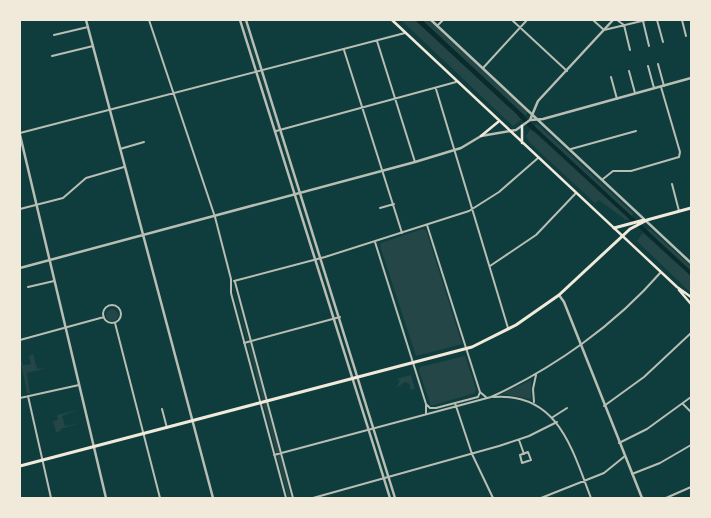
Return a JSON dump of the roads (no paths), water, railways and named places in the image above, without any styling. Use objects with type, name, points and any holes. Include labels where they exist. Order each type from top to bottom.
[{"type":"main road","points":[[392,20],[498,122],[677,287],[691,304]]},
{"type":"main road","points":[[481,136],[498,122]]},
{"type":"main road","points":[[522,126],[523,144]]},
{"type":"main road","points":[[614,228],[691,208]]},
{"type":"main road","points":[[20,466],[358,379],[466,349],[508,330],[559,295],[622,235],[644,221]]},
{"type":"main road","points":[[677,287],[691,297]]},
{"type":"street","points":[[86,20],[213,498]]},
{"type":"street","points":[[149,20],[215,217],[268,402],[293,498]]},
{"type":"street","points":[[240,20],[258,72],[390,498]]},
{"type":"street","points":[[246,20],[395,498]]},
{"type":"street","points":[[431,20],[691,263]]},
{"type":"street","points":[[437,26],[443,20]]},
{"type":"street","points":[[512,20],[567,70]]},
{"type":"street","points":[[483,68],[527,20]]},
{"type":"street","points":[[593,20],[604,30]]},
{"type":"street","points":[[530,120],[531,113],[538,101],[615,20],[624,25],[630,50]]},
{"type":"street","points":[[604,30],[644,20],[649,46]]},
{"type":"street","points":[[658,20],[663,42]]},
{"type":"street","points":[[682,20],[686,36]]},
{"type":"street","points":[[54,36],[88,27]]},
{"type":"street","points":[[106,498],[20,134],[405,33]]},
{"type":"street","points":[[377,41],[415,162]]},
{"type":"street","points":[[52,56],[93,46]]},
{"type":"street","points":[[344,50],[402,233]]},
{"type":"street","points":[[603,179],[613,171],[631,170],[679,157],[680,154],[658,64]]},
{"type":"street","points":[[648,66],[654,88]]},
{"type":"street","points":[[629,71],[635,94]]},
{"type":"street","points":[[611,76],[616,99]]},
{"type":"street","points":[[20,268],[415,162],[455,150],[481,136],[509,131],[522,126],[530,120],[539,120],[691,78]]},
{"type":"street","points":[[276,132],[456,82]]},
{"type":"street","points":[[436,89],[508,330]]},
{"type":"street","points":[[571,149],[636,131]]},
{"type":"street","points":[[120,149],[144,142]]},
{"type":"street","points":[[233,280],[239,281],[316,260],[473,210],[499,192],[538,158]]},
{"type":"street","points":[[20,209],[63,198],[86,178],[125,167]]},
{"type":"street","points":[[672,184],[679,211]]},
{"type":"street","points":[[490,266],[536,235],[576,193]]},
{"type":"street","points":[[380,208],[394,204]]},
{"type":"street","points":[[427,225],[480,392],[487,398]]},
{"type":"street","points":[[375,242],[426,404],[425,414]]},
{"type":"street","points":[[426,404],[434,409],[491,397],[537,374],[612,321],[661,272]]},
{"type":"street","points":[[233,280],[230,291],[286,498]]},
{"type":"street","points":[[28,288],[54,281]]},
{"type":"street","points":[[559,295],[564,302],[642,498]]},
{"type":"street","points":[[116,306],[121,311],[121,317],[115,323],[107,322],[104,317],[104,311],[108,307],[116,306]]},
{"type":"street","points":[[20,340],[104,317]]},
{"type":"street","points":[[244,343],[340,318]]},
{"type":"street","points":[[115,323],[160,498]]},
{"type":"street","points":[[604,406],[644,377],[691,332]]},
{"type":"street","points":[[534,402],[534,386],[537,374]]},
{"type":"street","points":[[20,398],[79,385]]},
{"type":"street","points":[[274,455],[425,414],[478,397],[480,392]]},
{"type":"street","points":[[28,396],[51,498]]},
{"type":"street","points":[[491,397],[516,397],[534,402],[553,417],[591,498]]},
{"type":"street","points":[[619,442],[647,429],[691,397]]},
{"type":"street","points":[[455,404],[472,454],[493,498]]},
{"type":"street","points":[[683,404],[691,412]]},
{"type":"street","points":[[553,417],[567,408]]},
{"type":"street","points":[[162,409],[167,428]]},
{"type":"street","points":[[313,498],[519,440],[557,422]]},
{"type":"street","points":[[519,440],[524,454]]},
{"type":"street","points":[[632,474],[660,463],[691,445]]},
{"type":"street","points":[[528,452],[531,460],[522,463],[520,455],[524,454],[528,452]]},
{"type":"street","points":[[541,498],[584,482],[608,470],[625,456]]},
{"type":"street","points":[[666,498],[691,487]]},
{"type":"waterway","points":[[520,115],[534,129]]}]
